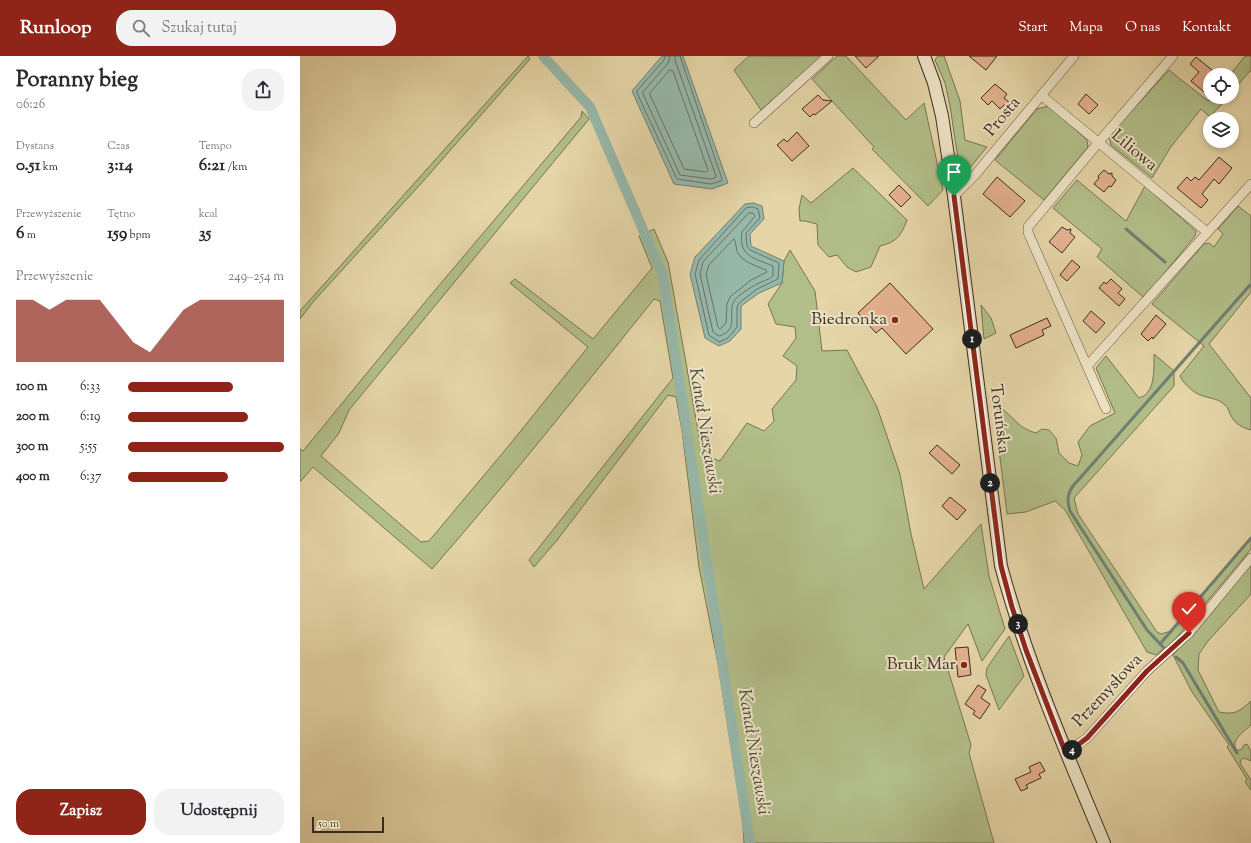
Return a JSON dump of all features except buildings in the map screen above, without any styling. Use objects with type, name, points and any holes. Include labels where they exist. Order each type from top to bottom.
[{"type":"main road","name":"Toruńska","points":[[925,56],[934,83],[942,116],[954,196],[1001,566],[1026,650],[1066,754],[1104,843]]},
{"type":"street","points":[[754,123],[828,56]]},
{"type":"street","name":"Prosta","points":[[954,196],[975,175],[1074,56]]},
{"type":"street","points":[[1106,409],[1088,365],[1030,237],[1028,227],[1173,56]]},
{"type":"street","name":"Liliowa","points":[[1041,95],[1207,232]]},
{"type":"street","points":[[1088,365],[1251,184]]},
{"type":"street","name":"Przemysłowa","points":[[1066,754],[1087,738],[1147,671],[1189,633],[1251,558]]},
{"type":"green space","points":[[528,56],[530,59],[426,178],[313,302],[300,319],[300,311]]},
{"type":"green space","points":[[749,56],[823,56],[761,110],[734,70]]},
{"type":"green space","points":[[837,56],[846,56],[906,120],[924,103],[943,190],[928,206],[872,149],[874,147],[812,79]]},
{"type":"green space","points":[[938,56],[944,56],[960,101],[965,140],[987,147],[969,169],[959,165],[945,83],[935,60]]},
{"type":"green space","points":[[1245,56],[1251,56],[1251,71],[1239,84],[1239,68],[1236,68]]},
{"type":"green space","points":[[1169,70],[1203,97],[1203,104],[1222,104],[1214,112],[1204,112],[1201,109],[1170,148],[1152,178],[1111,145],[1109,136]]},
{"type":"green space","points":[[1049,106],[1087,140],[1088,147],[1044,200],[995,160],[1037,109]]},
{"type":"green space","points":[[582,111],[589,119],[349,410],[339,433],[321,456],[421,542],[429,541],[511,443],[588,347],[510,283],[515,279],[593,339],[652,268],[639,236],[654,229],[668,262],[699,436],[708,455],[720,461],[747,423],[764,431],[774,421],[772,409],[796,380],[797,366],[783,356],[796,338],[795,327],[776,324],[768,304],[782,283],[784,261],[790,250],[815,291],[822,351],[847,350],[877,407],[900,474],[911,534],[924,589],[981,524],[989,576],[1005,629],[982,661],[968,624],[944,657],[971,745],[969,753],[994,843],[744,843],[743,824],[718,664],[699,567],[682,431],[676,397],[668,395],[558,539],[534,567],[529,560],[673,378],[660,301],[654,299],[517,469],[432,569],[313,467],[300,482],[300,449],[303,451],[426,301],[581,117]]},
{"type":"green space","points":[[853,168],[907,220],[898,238],[880,246],[871,267],[856,272],[847,267],[837,255],[829,257],[818,245],[817,224],[800,221],[799,209],[802,195],[811,203]]},
{"type":"green space","points":[[1077,180],[1126,221],[1145,186],[1196,231],[1195,236],[1143,297],[1097,257],[1102,249],[1053,208]]},
{"type":"green space","points":[[1238,206],[1251,216],[1251,292],[1209,344],[1251,398],[1251,430],[1242,427],[1237,423],[1222,403],[1196,393],[1184,382],[1180,376],[1204,346],[1152,304],[1204,244],[1209,243],[1214,247],[1223,234],[1218,229]]},
{"type":"green space","points":[[981,305],[991,318],[996,333],[984,339]]},
{"type":"green space","points":[[1154,354],[1174,371],[1174,386],[1074,498],[1078,514],[1157,632],[1161,634],[1171,631],[1251,538],[1251,549],[1167,649],[1165,647],[1156,655],[1147,652],[1065,510],[1055,501],[1026,512],[1007,514],[993,402],[1026,429],[1036,433],[1042,429],[1049,430],[1056,438],[1059,453],[1069,463],[1078,466],[1082,455],[1078,442],[1090,426],[1115,413],[1096,368],[1106,356],[1139,398],[1144,396],[1150,389],[1154,375]]},
{"type":"green space","points":[[1251,563],[1251,594],[1208,641],[1199,654],[1198,670],[1219,712],[1236,712],[1251,701],[1251,725],[1236,740],[1235,747],[1237,750],[1241,750],[1244,745],[1247,744],[1251,751],[1251,761],[1244,758],[1240,763],[1251,780],[1251,790],[1245,782],[1247,779],[1227,747],[1229,745],[1192,692],[1173,655]]},
{"type":"green space","points":[[1009,636],[1024,676],[999,710],[986,675],[987,668]]},
{"type":"water","points":[[662,56],[683,56],[728,183],[712,189],[674,184],[632,91]]},
{"type":"water","points":[[754,203],[762,206],[764,219],[750,234],[751,246],[784,261],[782,283],[759,293],[741,306],[741,329],[730,341],[719,346],[705,338],[690,274],[695,257],[745,204]]},
{"type":"waterway","name":"Kanał Nieszawski","points":[[543,56],[590,107],[663,276],[750,843]]},
{"type":"waterway","points":[[1126,229],[1165,262]]},
{"type":"waterway","points":[[1163,647],[1147,630],[1070,511],[1068,501],[1069,495],[1073,486],[1250,285]]},
{"type":"waterway","points":[[1160,644],[1251,538]]},
{"type":"waterway","points":[[1176,657],[1183,663],[1237,753]]},
{"type":"place","name":"Biedronka","points":[[895,320]]},
{"type":"place","name":"Bruk Mar","points":[[964,665]]},
{"type":"route","points":[[954,196],[1001,566],[1026,650],[1066,754],[1087,738],[1147,671],[1189,633]]}]
